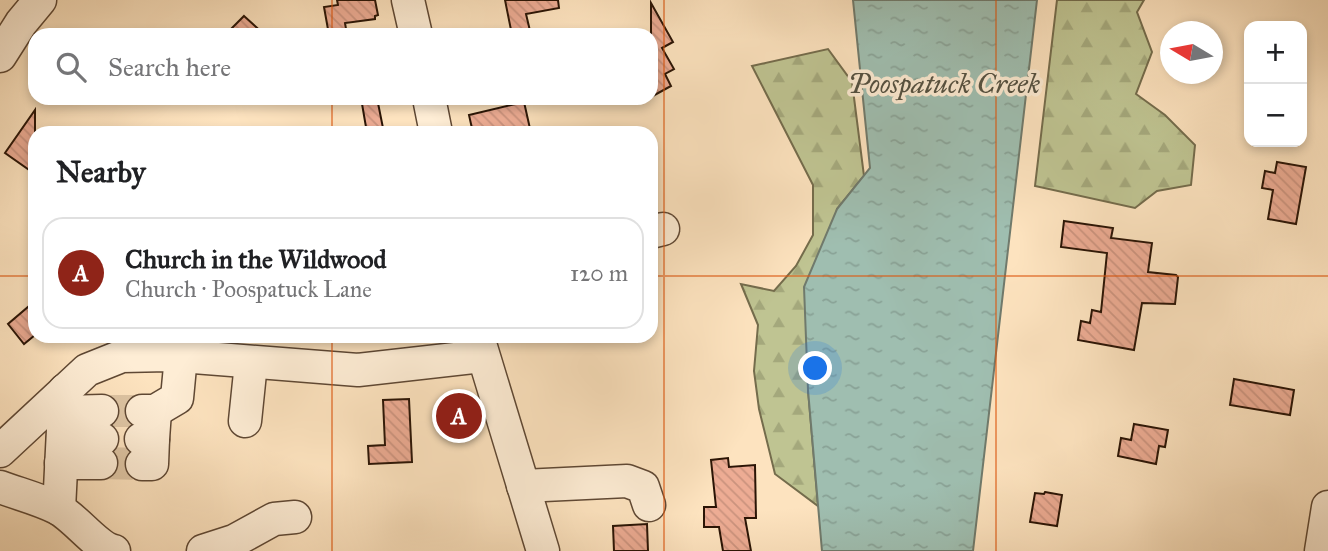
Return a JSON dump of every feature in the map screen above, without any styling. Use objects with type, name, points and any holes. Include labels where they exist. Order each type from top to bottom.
[{"type":"street","points":[[0,56],[40,0]]},
{"type":"street","points":[[408,0],[414,28]]},
{"type":"street","points":[[436,126],[438,105]]},
{"type":"street","points":[[59,509],[63,426],[87,370],[122,356],[181,356],[358,370],[480,346],[543,551]]},
{"type":"street","points":[[147,433],[177,398],[181,356]]},
{"type":"street","points":[[245,421],[251,363]]},
{"type":"street","points":[[0,451],[63,426],[101,438],[63,426]]},
{"type":"street","points":[[523,486],[627,481],[643,487],[649,505]]},
{"type":"street","points":[[0,487],[59,509],[106,550],[114,551]]},
{"type":"street","points":[[1321,551],[1328,507]]},
{"type":"street","points":[[214,549],[274,519],[295,517]]},
{"type":"green space","points":[[1057,0],[1144,0],[1137,12],[1152,52],[1136,94],[1165,115],[1195,145],[1191,185],[1157,191],[1135,208],[1035,186]]},
{"type":"green space","points":[[828,49],[852,82],[864,176],[837,209],[808,390],[818,506],[775,474],[759,409],[754,371],[758,325],[741,284],[774,291],[796,266],[813,235],[813,185],[752,66]]},
{"type":"water","name":"Poospatuck Creek","points":[[853,0],[1037,0],[973,551],[822,551],[808,390],[804,287],[837,209],[870,168]]},
{"type":"building","points":[[337,0],[375,0],[378,15],[375,19],[345,23],[346,28],[328,28],[324,7],[338,5]]},
{"type":"building","points":[[505,0],[558,0],[559,8],[526,14],[529,28],[511,28]]},
{"type":"building","points":[[651,3],[673,42],[662,48],[674,69],[665,74],[671,86],[658,93],[658,28],[651,28]]},
{"type":"building","points":[[244,16],[257,28],[232,28]]},
{"type":"building","points":[[362,105],[378,105],[383,126],[366,126]]},
{"type":"building","points":[[511,105],[525,105],[529,126],[471,126],[469,115]]},
{"type":"building","points":[[35,110],[35,126],[28,126],[28,169],[5,153]]},
{"type":"building","points":[[1277,162],[1306,167],[1296,224],[1268,219],[1273,190],[1262,188],[1265,171],[1275,173]]},
{"type":"building","points":[[1064,221],[1113,228],[1111,238],[1152,243],[1148,272],[1178,277],[1175,304],[1142,303],[1134,350],[1078,340],[1081,321],[1090,323],[1092,310],[1101,312],[1107,253],[1061,247]]},
{"type":"building","points":[[28,307],[28,341],[24,344],[8,324]]},
{"type":"building","points":[[1234,379],[1294,390],[1290,415],[1230,405]]},
{"type":"building","points":[[409,399],[412,462],[369,464],[368,446],[385,445],[383,400]]},
{"type":"building","points":[[471,405],[474,423],[447,428],[444,410]]},
{"type":"building","points":[[1134,424],[1168,430],[1165,447],[1159,446],[1156,464],[1118,456],[1121,438],[1131,440]]},
{"type":"building","points":[[728,458],[729,467],[755,465],[756,518],[745,518],[751,551],[723,551],[719,527],[704,527],[704,507],[716,507],[711,460]]},
{"type":"building","points":[[1035,493],[1062,495],[1057,526],[1030,522]]},
{"type":"building","points":[[647,524],[648,551],[614,551],[613,526]]},
{"type":"tunnel","points":[[102,411],[142,411]]},
{"type":"tunnel","points":[[101,463],[142,464]]},
{"type":"place","name":"Church in the Wildwood","points":[[459,416]]}]
